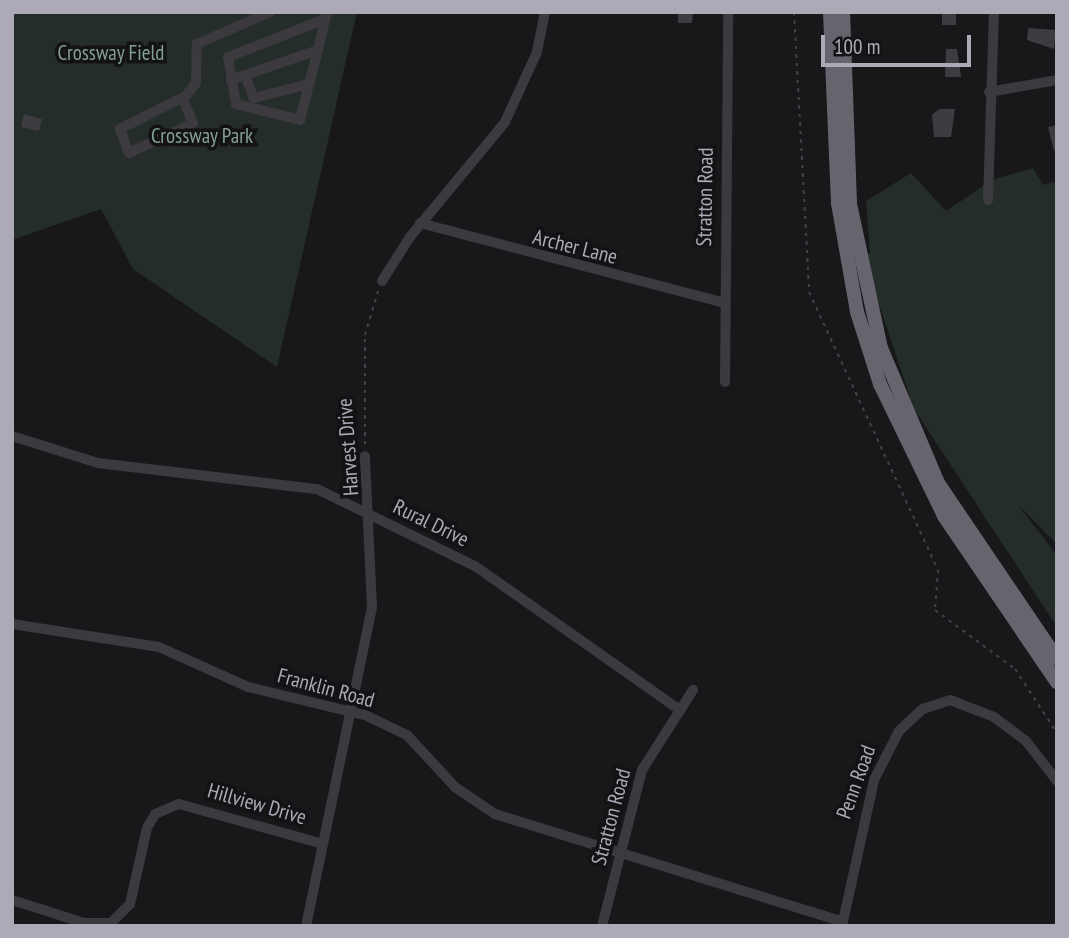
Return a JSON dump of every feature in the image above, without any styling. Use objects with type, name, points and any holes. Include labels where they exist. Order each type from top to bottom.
[{"type":"highway","points":[[830,12],[838,203],[857,312],[880,384],[943,516],[1057,682]]},
{"type":"highway","points":[[843,12],[849,192],[880,348],[938,483],[1057,659]]},
{"type":"street","points":[[184,97],[193,123],[129,153],[120,129],[184,97],[195,83],[197,44],[270,12]]},
{"type":"street","points":[[382,281],[420,223],[505,122],[537,52],[545,12]]},
{"type":"street","name":"Stratton Road","points":[[725,382],[722,302],[728,12]]},
{"type":"street","points":[[988,200],[989,92],[994,12]]},
{"type":"street","points":[[326,16],[300,120],[236,104],[228,57],[326,16]]},
{"type":"street","points":[[232,80],[318,50]]},
{"type":"street","points":[[245,75],[254,98],[309,84]]},
{"type":"street","points":[[989,92],[1057,80]]},
{"type":"street","name":"Archer Lane","points":[[420,223],[722,302]]},
{"type":"street","name":"Rural Drive","points":[[12,436],[127,466],[317,489],[372,515],[522,595],[680,710]]},
{"type":"street","name":"Harvest Drive","points":[[306,926],[372,607],[372,515],[365,456]]},
{"type":"street","name":"Franklin Road","points":[[12,624],[159,647],[248,687],[351,712],[407,735],[455,787],[495,814],[843,924]]},
{"type":"street","name":"Stratton Road","points":[[602,926],[642,770],[693,690]]},
{"type":"street","name":"Penn Road","points":[[843,924],[874,780],[898,731],[923,709],[950,700],[994,717],[1026,741],[1057,781]]},
{"type":"street","name":"Hillview Drive","points":[[12,900],[84,923],[111,923],[130,904],[147,828],[155,814],[179,804],[323,844]]},
{"type":"path","name":"Harvest Drive","points":[[365,456],[365,335],[382,281]]},
{"type":"green space","name":"Crossway Park","points":[[12,12],[357,12],[277,367],[133,269],[101,209],[12,240]]},
{"type":"green space","points":[[1033,168],[1043,185],[1057,181],[1057,544],[1017,504],[1057,555],[1057,627],[914,409],[863,256],[870,253],[866,201],[911,173],[946,211],[994,179]]},
{"type":"building","points":[[678,12],[693,12],[692,23],[678,23]]},
{"type":"building","points":[[956,12],[956,25],[942,25],[942,13]]},
{"type":"building","points":[[1028,28],[1056,30],[1054,49],[1027,40]]},
{"type":"building","points":[[946,49],[957,49],[961,77],[945,77]]},
{"type":"building","points":[[939,109],[955,109],[951,137],[934,137],[932,115]]},
{"type":"building","points":[[24,114],[42,119],[39,131],[21,127]]},
{"type":"building","points":[[1057,125],[1057,151],[1054,151],[1048,127]]},
{"type":"park label","name":"Crossway Field","points":[[111,53]]}]
